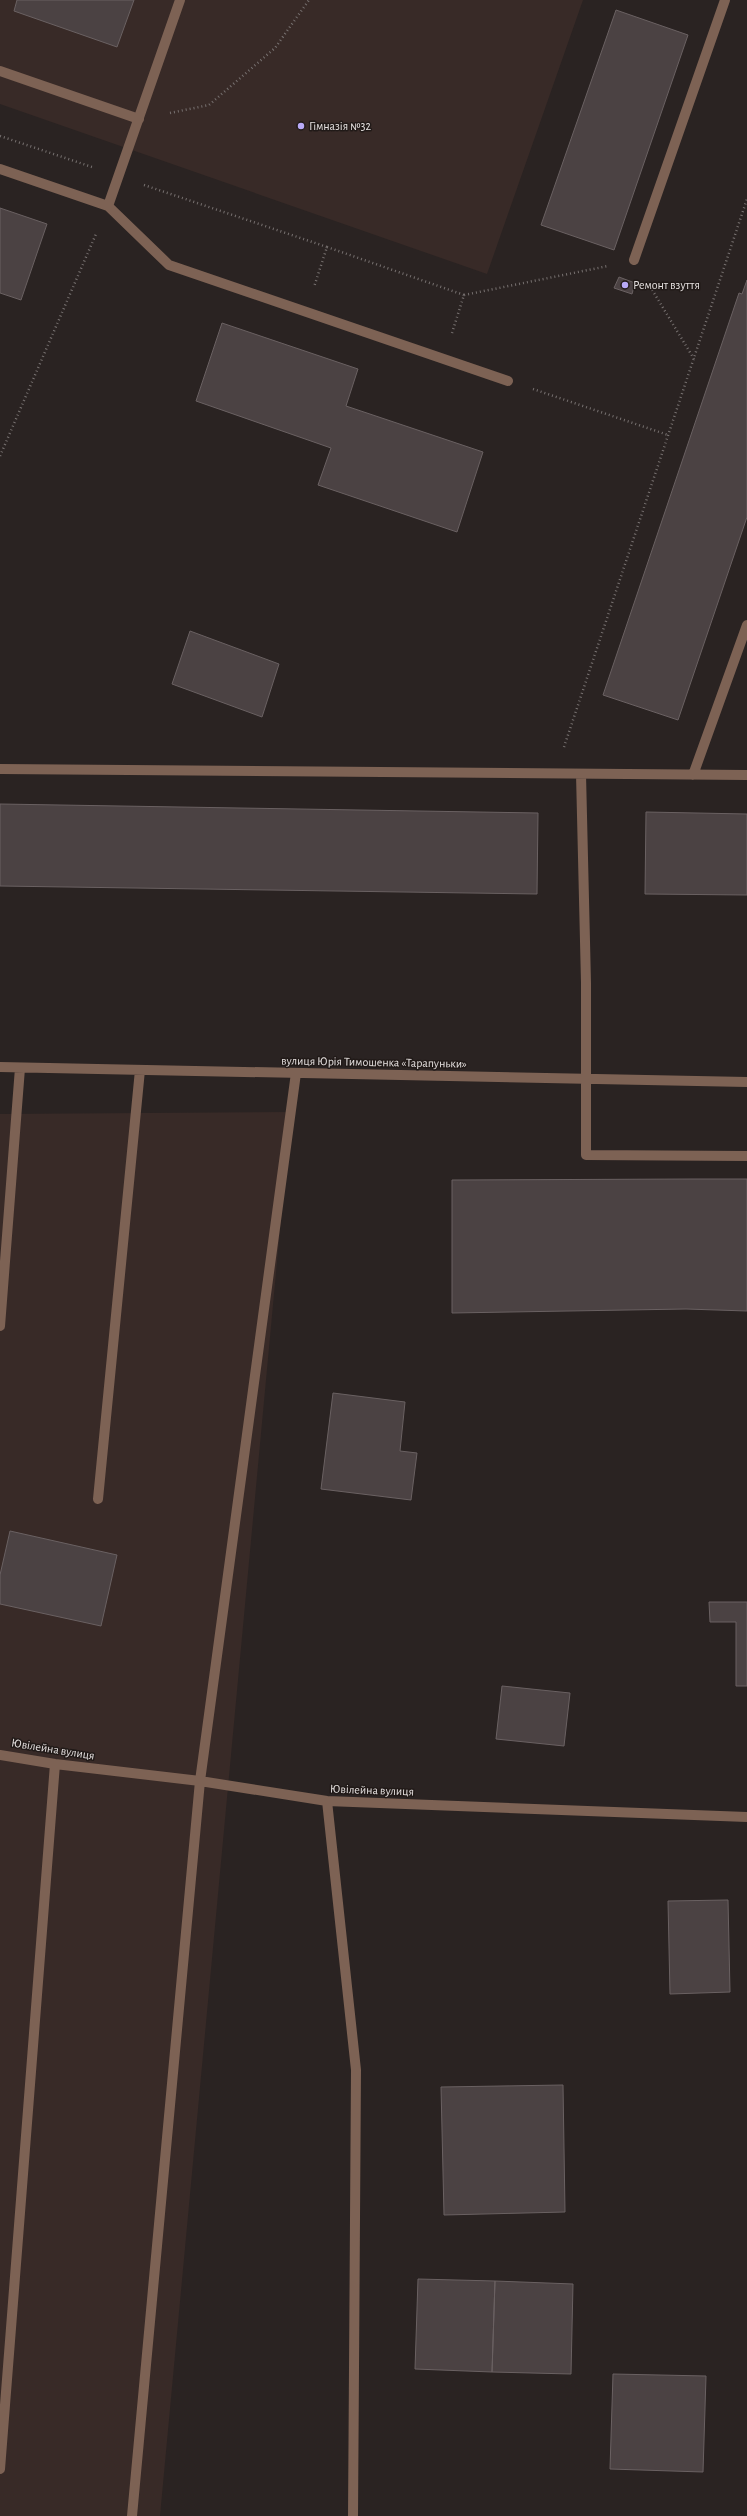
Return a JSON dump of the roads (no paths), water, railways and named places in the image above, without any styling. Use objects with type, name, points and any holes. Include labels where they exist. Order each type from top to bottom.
[{"type":"street","points":[[108,206],[180,0]]},
{"type":"street","points":[[634,260],[725,0]]},
{"type":"street","points":[[0,71],[139,119]]},
{"type":"street","points":[[0,169],[108,206],[169,265],[508,381]]},
{"type":"street","points":[[693,775],[747,626]]},
{"type":"street","points":[[0,769],[747,776]]},
{"type":"street","points":[[581,774],[586,983],[586,1155],[747,1156]]},
{"type":"street","name":"вулиця Юрія Тимошенка «Тарапуньки»","points":[[0,1067],[747,1082]]},
{"type":"street","points":[[0,1326],[20,1068]]},
{"type":"street","points":[[98,1499],[140,1070]]},
{"type":"street","points":[[132,2516],[200,1781],[296,1073]]},
{"type":"street","name":"Ювілейна вулиця","points":[[0,1754],[55,1764],[200,1781],[326,1801],[747,1817]]},
{"type":"street","points":[[0,2469],[55,1764]]},
{"type":"street","points":[[326,1801],[356,2070],[353,2516]]},
{"type":"place","name":"Гімназія №32","points":[[301,126]]},
{"type":"place","name":"Ремонт взуття","points":[[625,285]]}]
